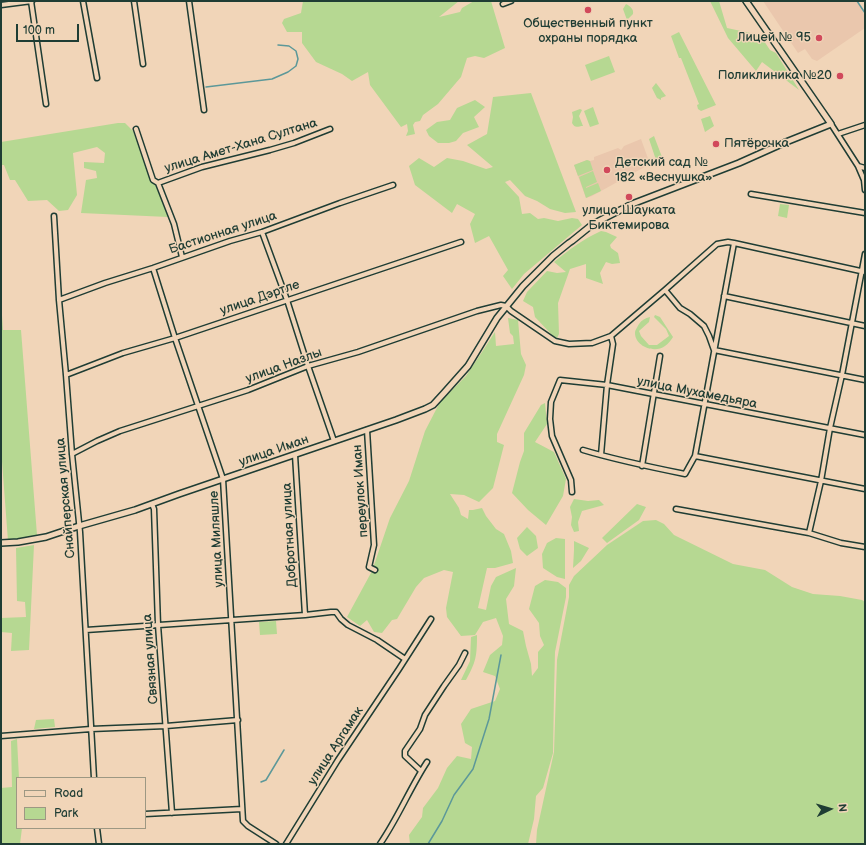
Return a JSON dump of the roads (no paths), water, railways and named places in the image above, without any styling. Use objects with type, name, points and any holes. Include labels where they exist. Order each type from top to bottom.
[{"type":"street","points":[[1,5],[32,1],[46,104]]},
{"type":"street","points":[[83,1],[97,78]]},
{"type":"street","points":[[134,1],[143,64]]},
{"type":"street","points":[[189,1],[204,110]]},
{"type":"street","points":[[503,4],[510,1]]},
{"type":"street","points":[[746,1],[831,124],[858,166],[864,180],[865,190]]},
{"type":"street","name":"улица Иман","points":[[1,543],[18,542],[39,538],[135,510],[425,409],[433,404],[444,393],[468,366],[497,318],[539,268],[592,224],[632,204],[739,163],[831,124]]},
{"type":"street","points":[[839,136],[865,125]]},
{"type":"street","name":"улица Амет-Хана Султана","points":[[136,129],[153,180],[158,183],[174,224],[182,257]]},
{"type":"street","name":"улица Амет-Хана Султана","points":[[158,183],[202,167],[270,150],[330,129]]},
{"type":"street","points":[[858,166],[865,168]]},
{"type":"street","name":"Бастионная улица","points":[[59,300],[182,257],[262,232],[393,185]]},
{"type":"street","points":[[751,194],[865,213]]},
{"type":"street","name":"Снайперская улица","points":[[54,216],[59,300],[79,526],[94,777]]},
{"type":"street","points":[[262,232],[287,300],[334,441]]},
{"type":"street","name":"улица Дэртле","points":[[66,375],[118,355],[175,338],[461,242]]},
{"type":"street","points":[[506,306],[555,341],[565,344],[592,343],[611,336],[717,244],[728,242],[734,243],[864,271]]},
{"type":"street","points":[[582,450],[642,466],[685,474],[694,456],[734,243]]},
{"type":"street","points":[[809,533],[864,271],[865,254]]},
{"type":"street","name":"улица Миляшле","points":[[153,268],[175,338],[224,479],[243,821],[248,826],[276,844]]},
{"type":"street","points":[[665,290],[680,308],[704,326],[714,350]]},
{"type":"street","points":[[724,296],[865,326]]},
{"type":"street","name":"улица Назлы","points":[[72,454],[120,431],[248,390],[308,366],[358,352],[386,341],[477,311],[501,305],[506,306]]},
{"type":"street","points":[[600,456],[607,385],[613,344],[611,336]]},
{"type":"street","points":[[714,350],[865,380]]},
{"type":"street","points":[[642,466],[660,356]]},
{"type":"street","name":"улица Мухамедьяра","points":[[572,492],[571,480],[552,436],[550,420],[552,402],[560,380],[607,385],[865,435]]},
{"type":"street","name":"переулок Иман","points":[[367,430],[374,545],[369,567],[375,570]]},
{"type":"street","name":"Добротная улица","points":[[295,455],[305,615]]},
{"type":"street","points":[[694,456],[865,489]]},
{"type":"street","name":"Связная улица","points":[[152,504],[154,509],[158,625],[172,813]]},
{"type":"street","points":[[676,509],[809,533],[841,543],[865,547]]},
{"type":"street","points":[[86,630],[336,612],[348,625],[377,640],[404,659]]},
{"type":"street","name":"улица Аргамак","points":[[286,844],[338,760],[431,619]]},
{"type":"street","points":[[421,771],[405,756],[405,751],[420,729],[425,715],[459,665],[465,653]]},
{"type":"street","points":[[1,736],[238,720]]},
{"type":"street","points":[[380,844],[390,829],[427,762]]},
{"type":"street","points":[[146,814],[242,809]]},
{"type":"street","points":[[97,829],[98,844]]},
{"type":"waterway","points":[[857,1],[865,13]]},
{"type":"waterway","points":[[206,87],[272,79],[288,72],[296,66],[298,59],[296,51],[289,46],[278,45]]},
{"type":"waterway","points":[[428,844],[442,821],[454,795],[473,769],[489,719],[501,655]]},
{"type":"waterway","points":[[261,782],[266,780],[284,750]]},
{"type":"place","name":"Общественный пункт охраны порядка","points":[[588,10]]},
{"type":"place","name":"Лицей № 95","points":[[819,38]]},
{"type":"place","name":"Поликлиника №20","points":[[840,76]]},
{"type":"place","name":"Пятёрочка","points":[[716,144]]},
{"type":"place","name":"Детский сад № 182 «Веснушка»","points":[[607,170]]},
{"type":"place","name":"улица Шауката Биктемирова","points":[[629,197]]}]
